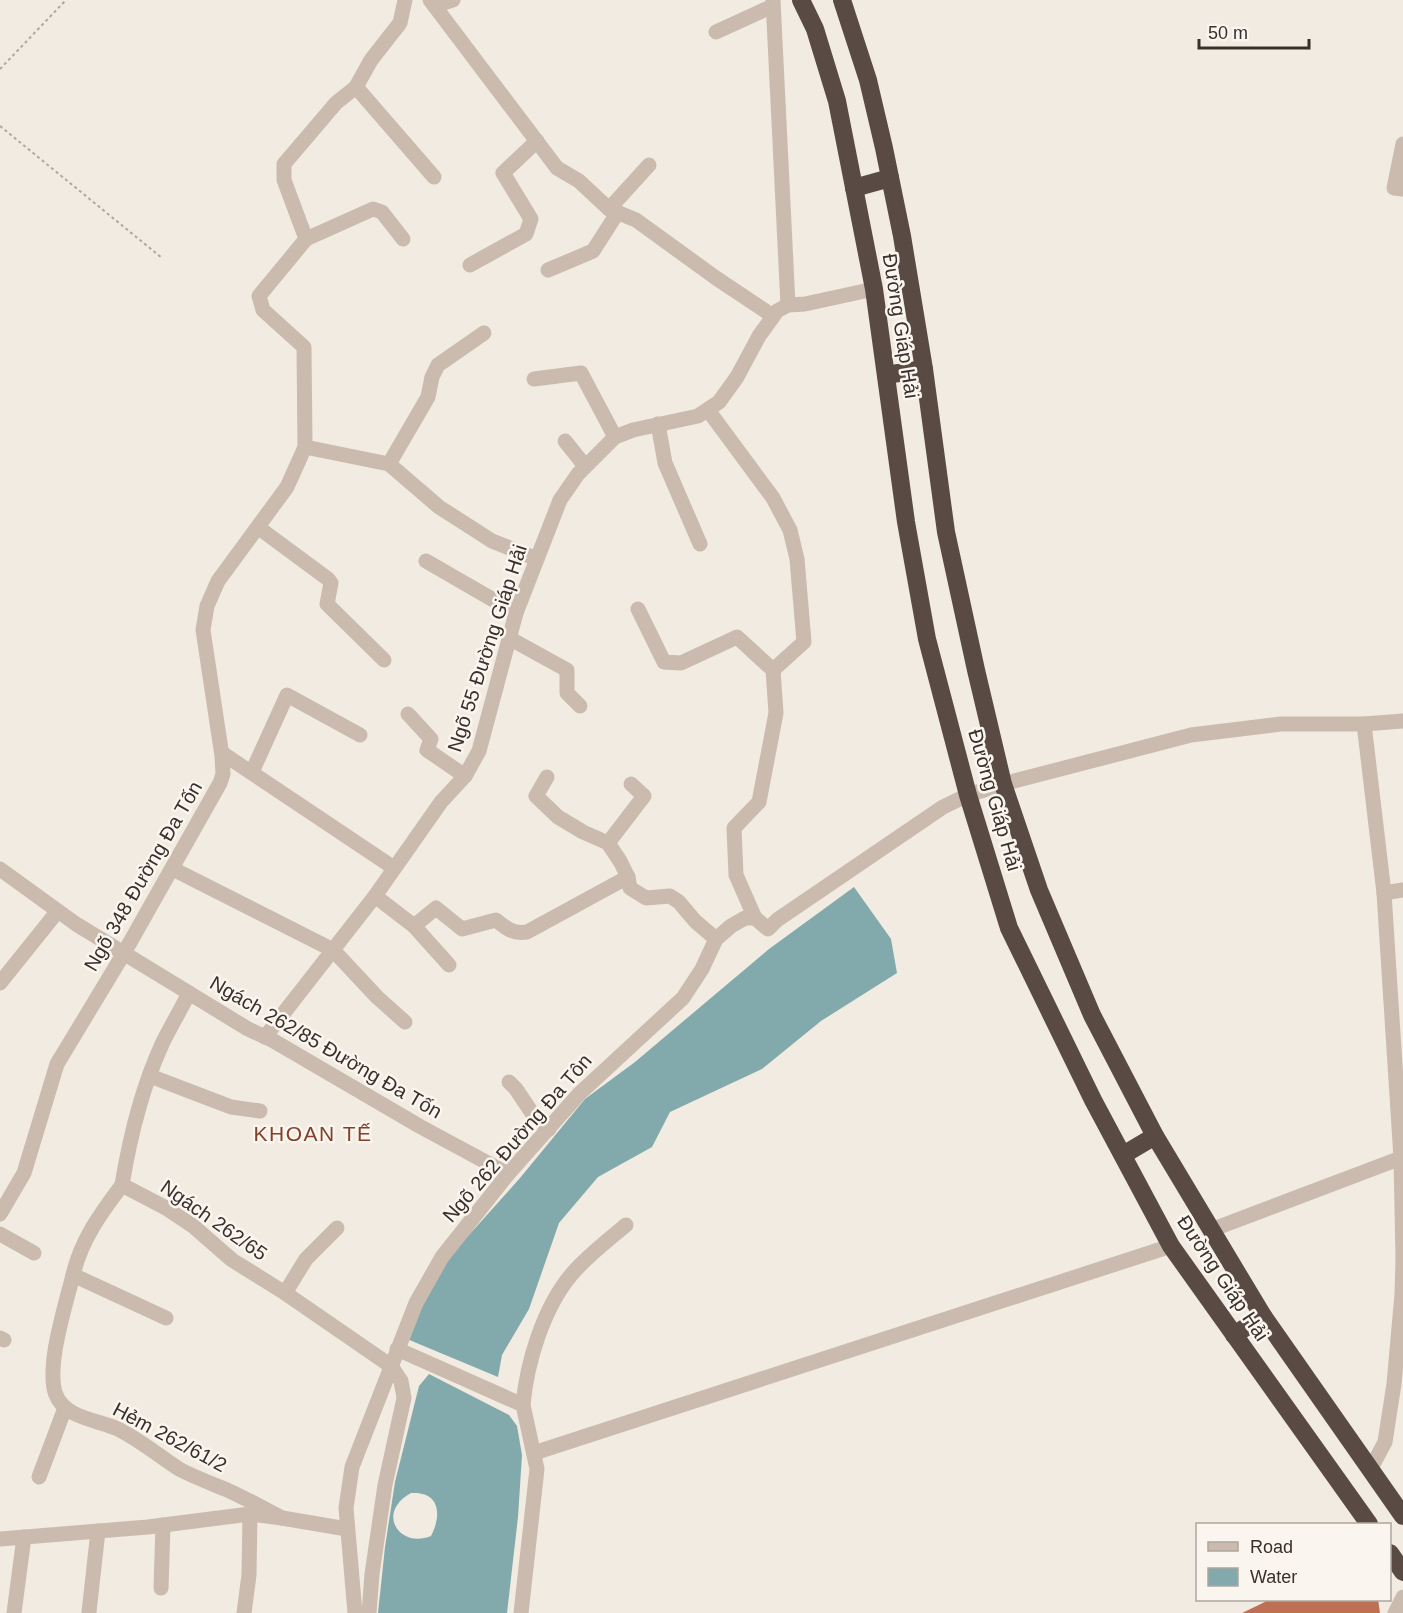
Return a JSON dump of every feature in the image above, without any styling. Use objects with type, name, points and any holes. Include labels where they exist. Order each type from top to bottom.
[{"type":"highway","name":"Đường Giáp Hải","points":[[801,0],[814,29],[837,101],[874,290],[906,522],[927,639],[968,795],[1009,928],[1093,1100],[1171,1246],[1368,1523]]},
{"type":"highway","name":"Đường Giáp Hải","points":[[842,0],[868,80],[890,178],[924,369],[946,532],[1003,784],[1039,890],[1092,1015],[1155,1136],[1263,1316],[1403,1516]]},
{"type":"highway","points":[[854,188],[890,178]]},
{"type":"highway","points":[[886,375],[924,369]]},
{"type":"highway","points":[[1123,1155],[1155,1136]]},
{"type":"highway","points":[[1234,1335],[1263,1316]]},
{"type":"highway","points":[[1391,1556],[1403,1572]]},
{"type":"street","points":[[403,238],[382,212],[373,209],[306,239],[284,180],[284,164],[336,103],[356,87],[370,60],[400,23],[405,0]]},
{"type":"street","points":[[453,0],[432,3],[557,168],[579,181],[614,211],[636,220],[773,316]]},
{"type":"street","points":[[716,32],[773,3],[788,305]]},
{"type":"street","points":[[356,87],[434,177]]},
{"type":"street","points":[[470,265],[526,234],[531,219],[503,173],[537,141]]},
{"type":"street","points":[[1403,144],[1394,188],[1403,189]]},
{"type":"street","points":[[549,270],[593,251],[614,211],[649,165]]},
{"type":"street","name":"Ngõ 348 Đường Đa Tốn","points":[[0,1214],[24,1173],[57,1064],[173,869],[223,774],[222,753],[203,630],[207,606],[218,580],[259,528],[287,487],[305,447],[304,347],[263,310],[259,296],[306,239]]},
{"type":"street","name":"Ngõ 55 Đường Giáp Hải","points":[[265,1037],[375,896],[441,802],[465,776],[479,751],[516,613],[560,500],[585,466],[615,437],[658,424],[698,416],[719,402],[737,377],[746,358],[773,316],[788,305],[874,290]]},
{"type":"street","points":[[389,464],[428,397],[432,377],[438,365],[484,333]]},
{"type":"street","points":[[534,379],[580,373],[615,437]]},
{"type":"street","points":[[708,410],[773,498],[790,530],[797,559],[804,642],[773,670]]},
{"type":"street","points":[[658,424],[665,463],[700,544]]},
{"type":"street","points":[[565,441],[585,466]]},
{"type":"street","points":[[305,447],[389,464],[448,513],[492,541],[537,559]]},
{"type":"street","points":[[259,528],[328,579],[331,584],[327,604],[384,660]]},
{"type":"street","points":[[426,561],[516,613]]},
{"type":"street","points":[[638,609],[664,663],[681,663],[738,637],[773,670],[776,713],[759,802],[734,828],[736,875],[755,918]]},
{"type":"street","points":[[509,638],[567,670],[567,693],[580,706]]},
{"type":"street","points":[[252,772],[287,694],[360,735]]},
{"type":"street","points":[[408,714],[431,739],[427,750],[465,776]]},
{"type":"street","points":[[968,795],[1191,735],[1281,724],[1364,724],[1403,721]]},
{"type":"street","points":[[1364,724],[1384,893],[1401,1158],[1403,1259],[1394,1384],[1385,1442],[1370,1470]]},
{"type":"street","points":[[222,753],[394,868]]},
{"type":"street","points":[[547,777],[536,796],[558,817],[608,843],[628,877],[630,888],[646,898],[670,896],[716,939]]},
{"type":"street","points":[[608,843],[644,796],[631,784]]},
{"type":"street","name":"Ngõ 262 Đường Đa Tôn","points":[[355,1613],[346,1508],[352,1467],[416,1303],[442,1257],[508,1174],[579,1094],[682,998],[702,969],[716,939],[745,918],[755,918],[768,929],[777,920],[943,807],[968,795]]},
{"type":"street","name":"Ngách 262/85 Đường Đa Tốn","points":[[0,869],[57,912],[248,1029],[508,1174]]},
{"type":"street","points":[[173,869],[333,950],[377,997],[405,1022]]},
{"type":"street","points":[[414,926],[436,908],[462,929],[496,920],[509,931],[527,932],[628,877]]},
{"type":"street","points":[[1384,893],[1403,890]]},
{"type":"street","points":[[375,896],[414,926],[448,965]]},
{"type":"street","points":[[0,983],[57,912]]},
{"type":"street","points":[[39,1477],[65,1408],[55,1393],[53,1370],[73,1275],[82,1247],[122,1185],[129,1142],[150,1076],[162,1044],[189,993]]},
{"type":"street","points":[[150,1076],[231,1107],[260,1112]]},
{"type":"street","points":[[509,1082],[514,1085],[532,1113],[549,1129]]},
{"type":"street","points":[[1211,1230],[1401,1158]]},
{"type":"street","name":"Ngách 262/65","points":[[122,1185],[166,1208],[193,1226],[232,1260],[285,1293],[391,1366]]},
{"type":"street","points":[[521,1613],[537,1468],[523,1405],[528,1368],[554,1299],[571,1275],[626,1225]]},
{"type":"street","points":[[285,1293],[306,1260],[337,1228]]},
{"type":"street","points":[[0,1234],[34,1253]]},
{"type":"street","points":[[534,1453],[1171,1246]]},
{"type":"street","points":[[73,1275],[166,1318]]},
{"type":"street","points":[[397,1349],[523,1405]]},
{"type":"street","points":[[369,1613],[372,1574],[385,1485],[404,1398],[401,1381],[391,1366]]},
{"type":"street","name":"Hẻm 262/61/2","points":[[65,1408],[117,1429],[180,1469],[248,1499],[282,1518]]},
{"type":"street","points":[[0,1539],[163,1525],[250,1514],[347,1529]]},
{"type":"street","points":[[244,1613],[249,1575],[250,1514]]},
{"type":"street","points":[[161,1588],[163,1525]]},
{"type":"street","points":[[89,1612],[98,1531]]},
{"type":"street","points":[[14,1613],[24,1537]]},
{"type":"street","points":[[1395,1613],[1403,1598]]},
{"type":"path","points":[[0,69],[66,0]]},
{"type":"path","points":[[0,126],[162,258]]},
{"type":"water","points":[[854,887],[891,939],[897,973],[821,1021],[762,1069],[670,1112],[652,1147],[598,1177],[559,1223],[529,1309],[502,1355],[498,1377],[407,1339],[442,1265],[520,1178],[585,1099],[635,1062],[769,949]]},
{"type":"water","points":[[429,1374],[509,1415],[517,1426],[522,1455],[518,1517],[507,1613],[378,1613],[395,1482],[419,1386]],"holes":[[[411,1493],[421,1493],[433,1500],[437,1520],[431,1536],[420,1539],[410,1538],[396,1527],[393,1519],[395,1510],[400,1501]]]},
{"type":"building","points":[[1267,1601],[1378,1601],[1380,1613],[1242,1613]]},
{"type":"district","name":"KHOAN TẾ","points":[[313,1133]]}]
